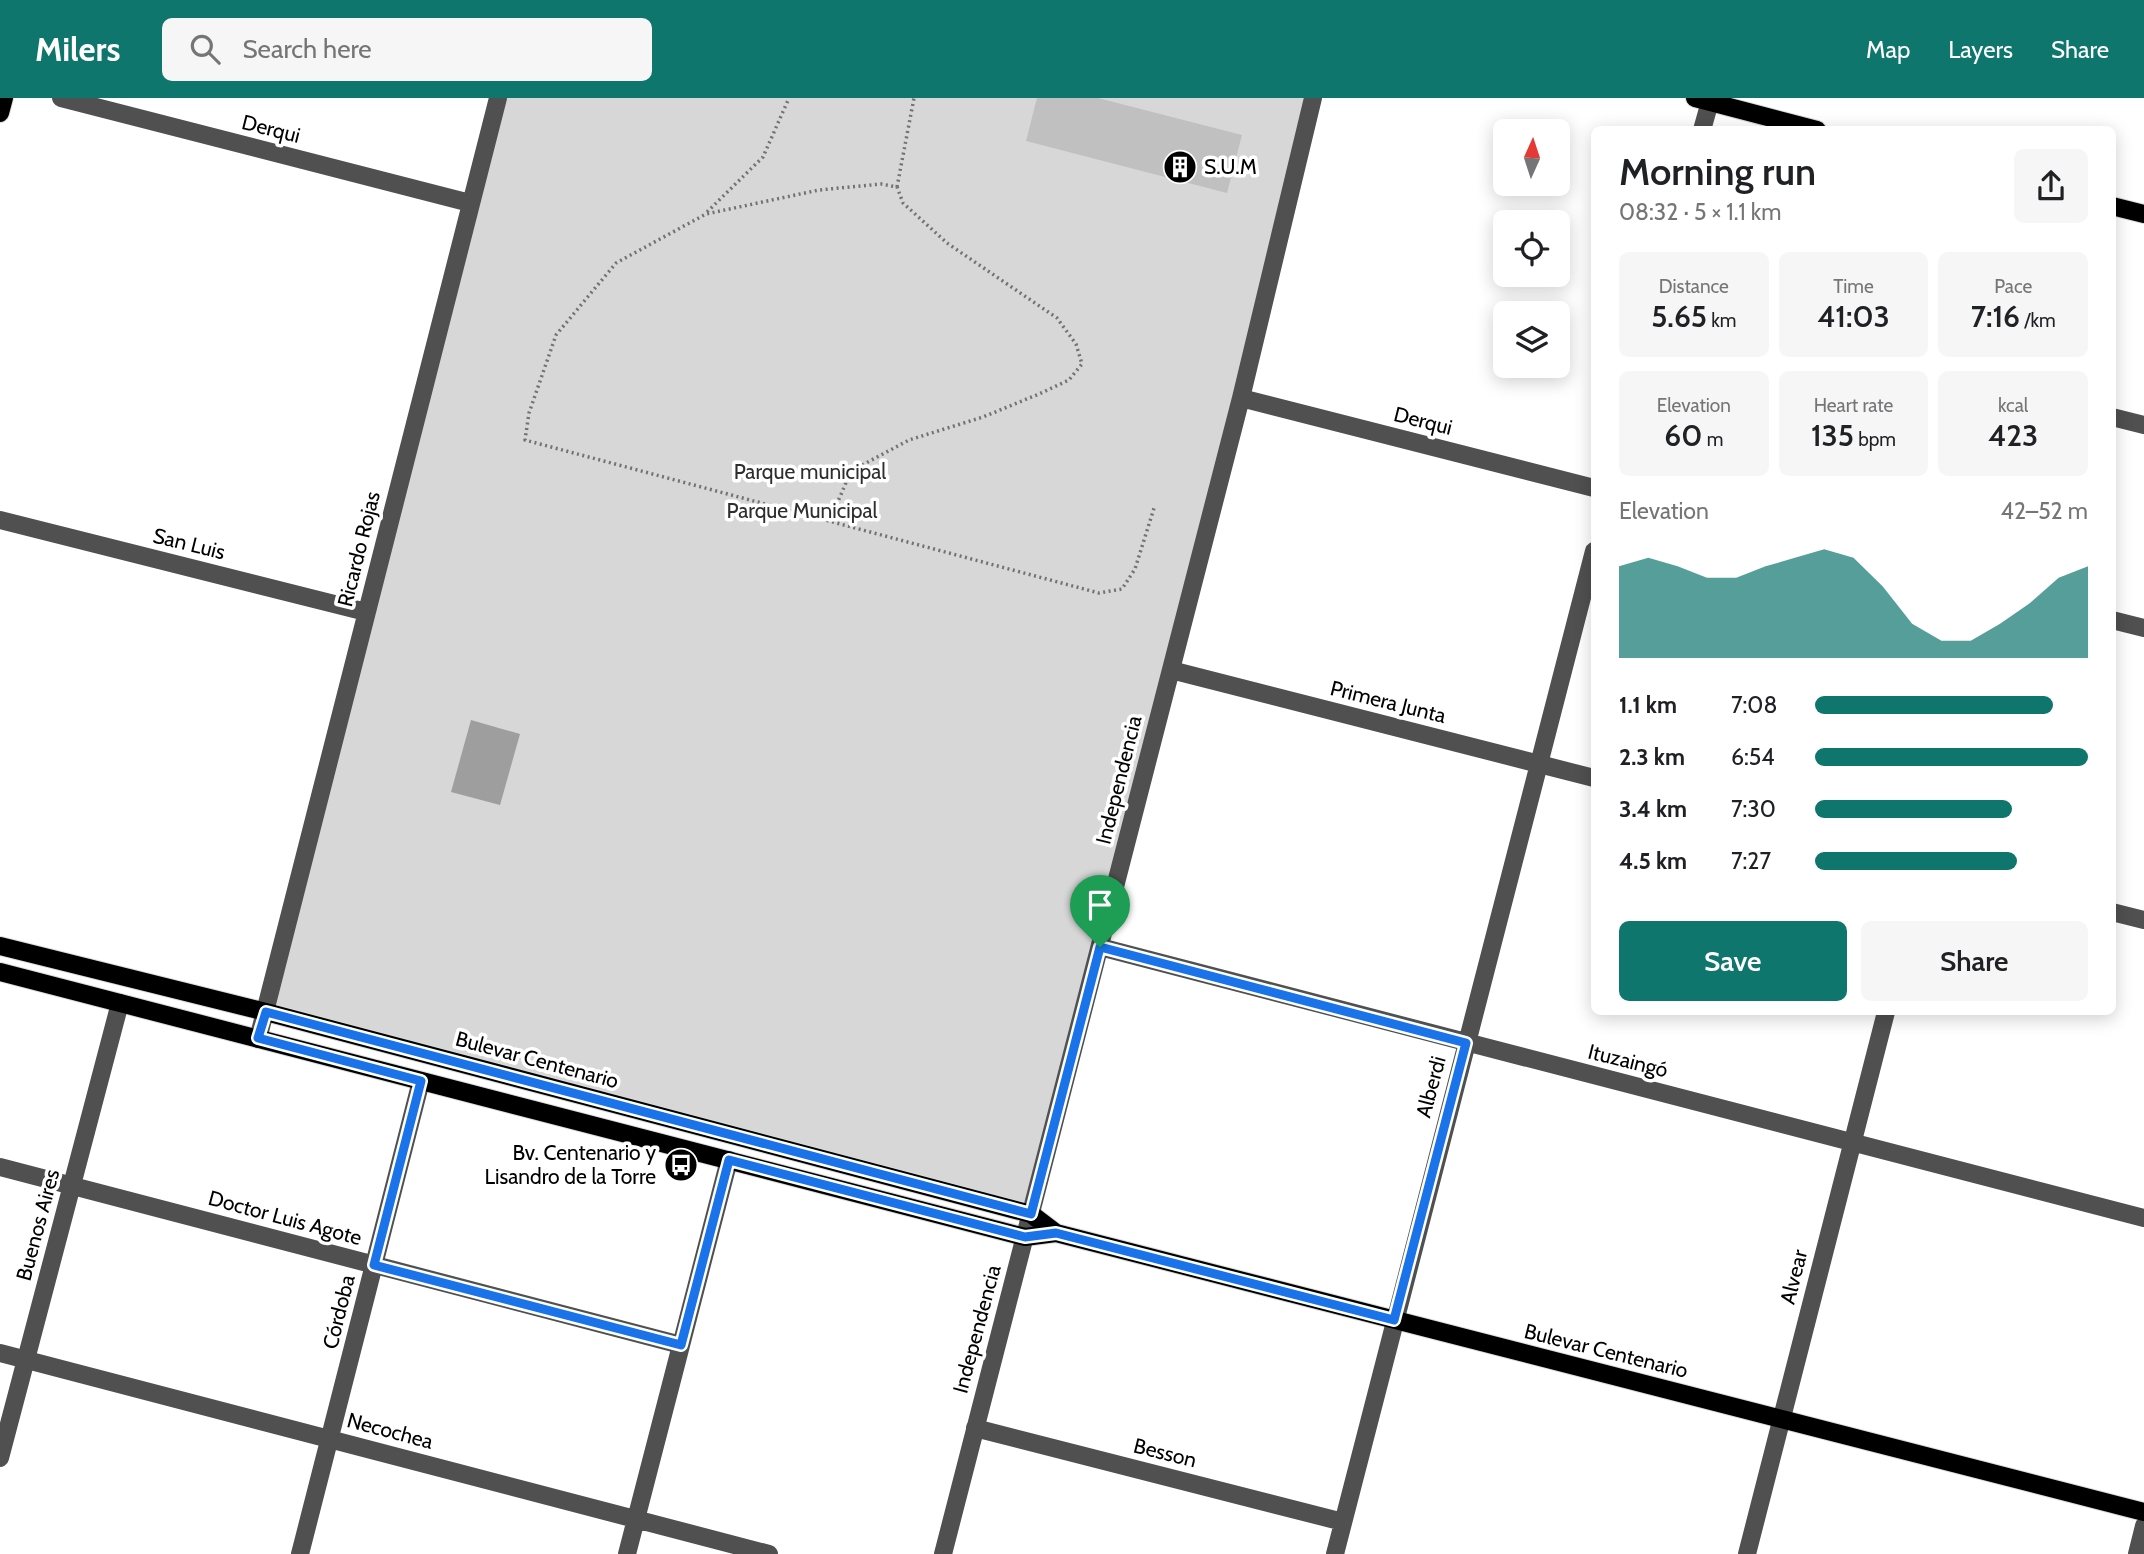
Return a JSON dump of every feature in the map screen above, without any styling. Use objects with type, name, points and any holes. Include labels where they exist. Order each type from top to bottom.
[{"type":"main road","points":[[0,113],[4,98]]},
{"type":"main road","points":[[1705,99],[1803,126]]},
{"type":"main road","points":[[2116,207],[2144,214]]},
{"type":"main road","name":"Bulevar Centenario","points":[[0,946],[266,1012],[1031,1214],[1056,1233]]},
{"type":"main road","name":"Bulevar Centenario","points":[[0,972],[1025,1237],[1056,1233],[2144,1513]]},
{"type":"street","name":"Derqui","points":[[61,98],[470,203]]},
{"type":"street","name":"Ricardo Rojas","points":[[258,1038],[498,98]]},
{"type":"street","name":"Independencia","points":[[943,1554],[1241,398],[1313,98]]},
{"type":"street","points":[[1702,126],[1705,99]]},
{"type":"street","name":"Derqui","points":[[1241,398],[1591,487]]},
{"type":"street","points":[[2116,418],[2144,425]]},
{"type":"street","name":"San Luis","points":[[0,520],[366,612]]},
{"type":"street","name":"Alberdi","points":[[1335,1554],[1591,563]]},
{"type":"street","points":[[2116,621],[2144,628]]},
{"type":"street","name":"Primera Junta","points":[[1171,670],[1591,777]]},
{"type":"street","points":[[2116,913],[2144,920]]},
{"type":"street","name":"Ituzaingó","points":[[1100,947],[2144,1218]]},
{"type":"street","name":"Buenos Aires","points":[[0,1458],[120,1003]]},
{"type":"street","name":"Alvear","points":[[1747,1554],[1885,1015]]},
{"type":"street","name":"Córdoba","points":[[300,1554],[421,1081]]},
{"type":"street","points":[[627,1554],[729,1160]]},
{"type":"street","name":"Doctor Luis Agote","points":[[0,1167],[681,1345]]},
{"type":"street","name":"Necochea","points":[[0,1353],[769,1554]]},
{"type":"street","name":"Besson","points":[[975,1428],[1343,1522]]},
{"type":"street","points":[[2137,1554],[2144,1526]]},
{"type":"path","points":[[789,98],[763,157],[706,214],[616,263],[556,335],[529,413],[525,440],[1099,593],[1122,589],[1135,569],[1155,505]]},
{"type":"path","points":[[830,520],[851,471],[909,440],[983,417],[1069,380],[1082,364],[1076,344],[1057,318],[947,243],[903,203],[897,187],[914,98]]},
{"type":"path","points":[[706,214],[819,190],[881,184],[897,187]]},
{"type":"green space","name":"Parque Municipal","points":[[498,98],[1313,98],[1031,1214],[266,1012]]},
{"type":"shaded area","points":[[471,720],[520,734],[500,805],[451,792]]},
{"type":"building","name":"S.U.M","points":[[1037,98],[1098,98],[1242,135],[1227,193],[1026,141]]},
{"type":"place","name":"S.U.M","points":[[1180,167]]},
{"type":"place","name":"Bv. Centenario y Lisandro de la Torre","points":[[681,1165]]},
{"type":"route","points":[[1100,947],[1466,1043],[1394,1320],[1056,1233],[1025,1237],[729,1160],[681,1345],[374,1265],[421,1081],[258,1038],[266,1012],[1031,1214],[1100,947]]},
{"type":"park label","name":"Parque municipal","points":[[810,472]]}]
